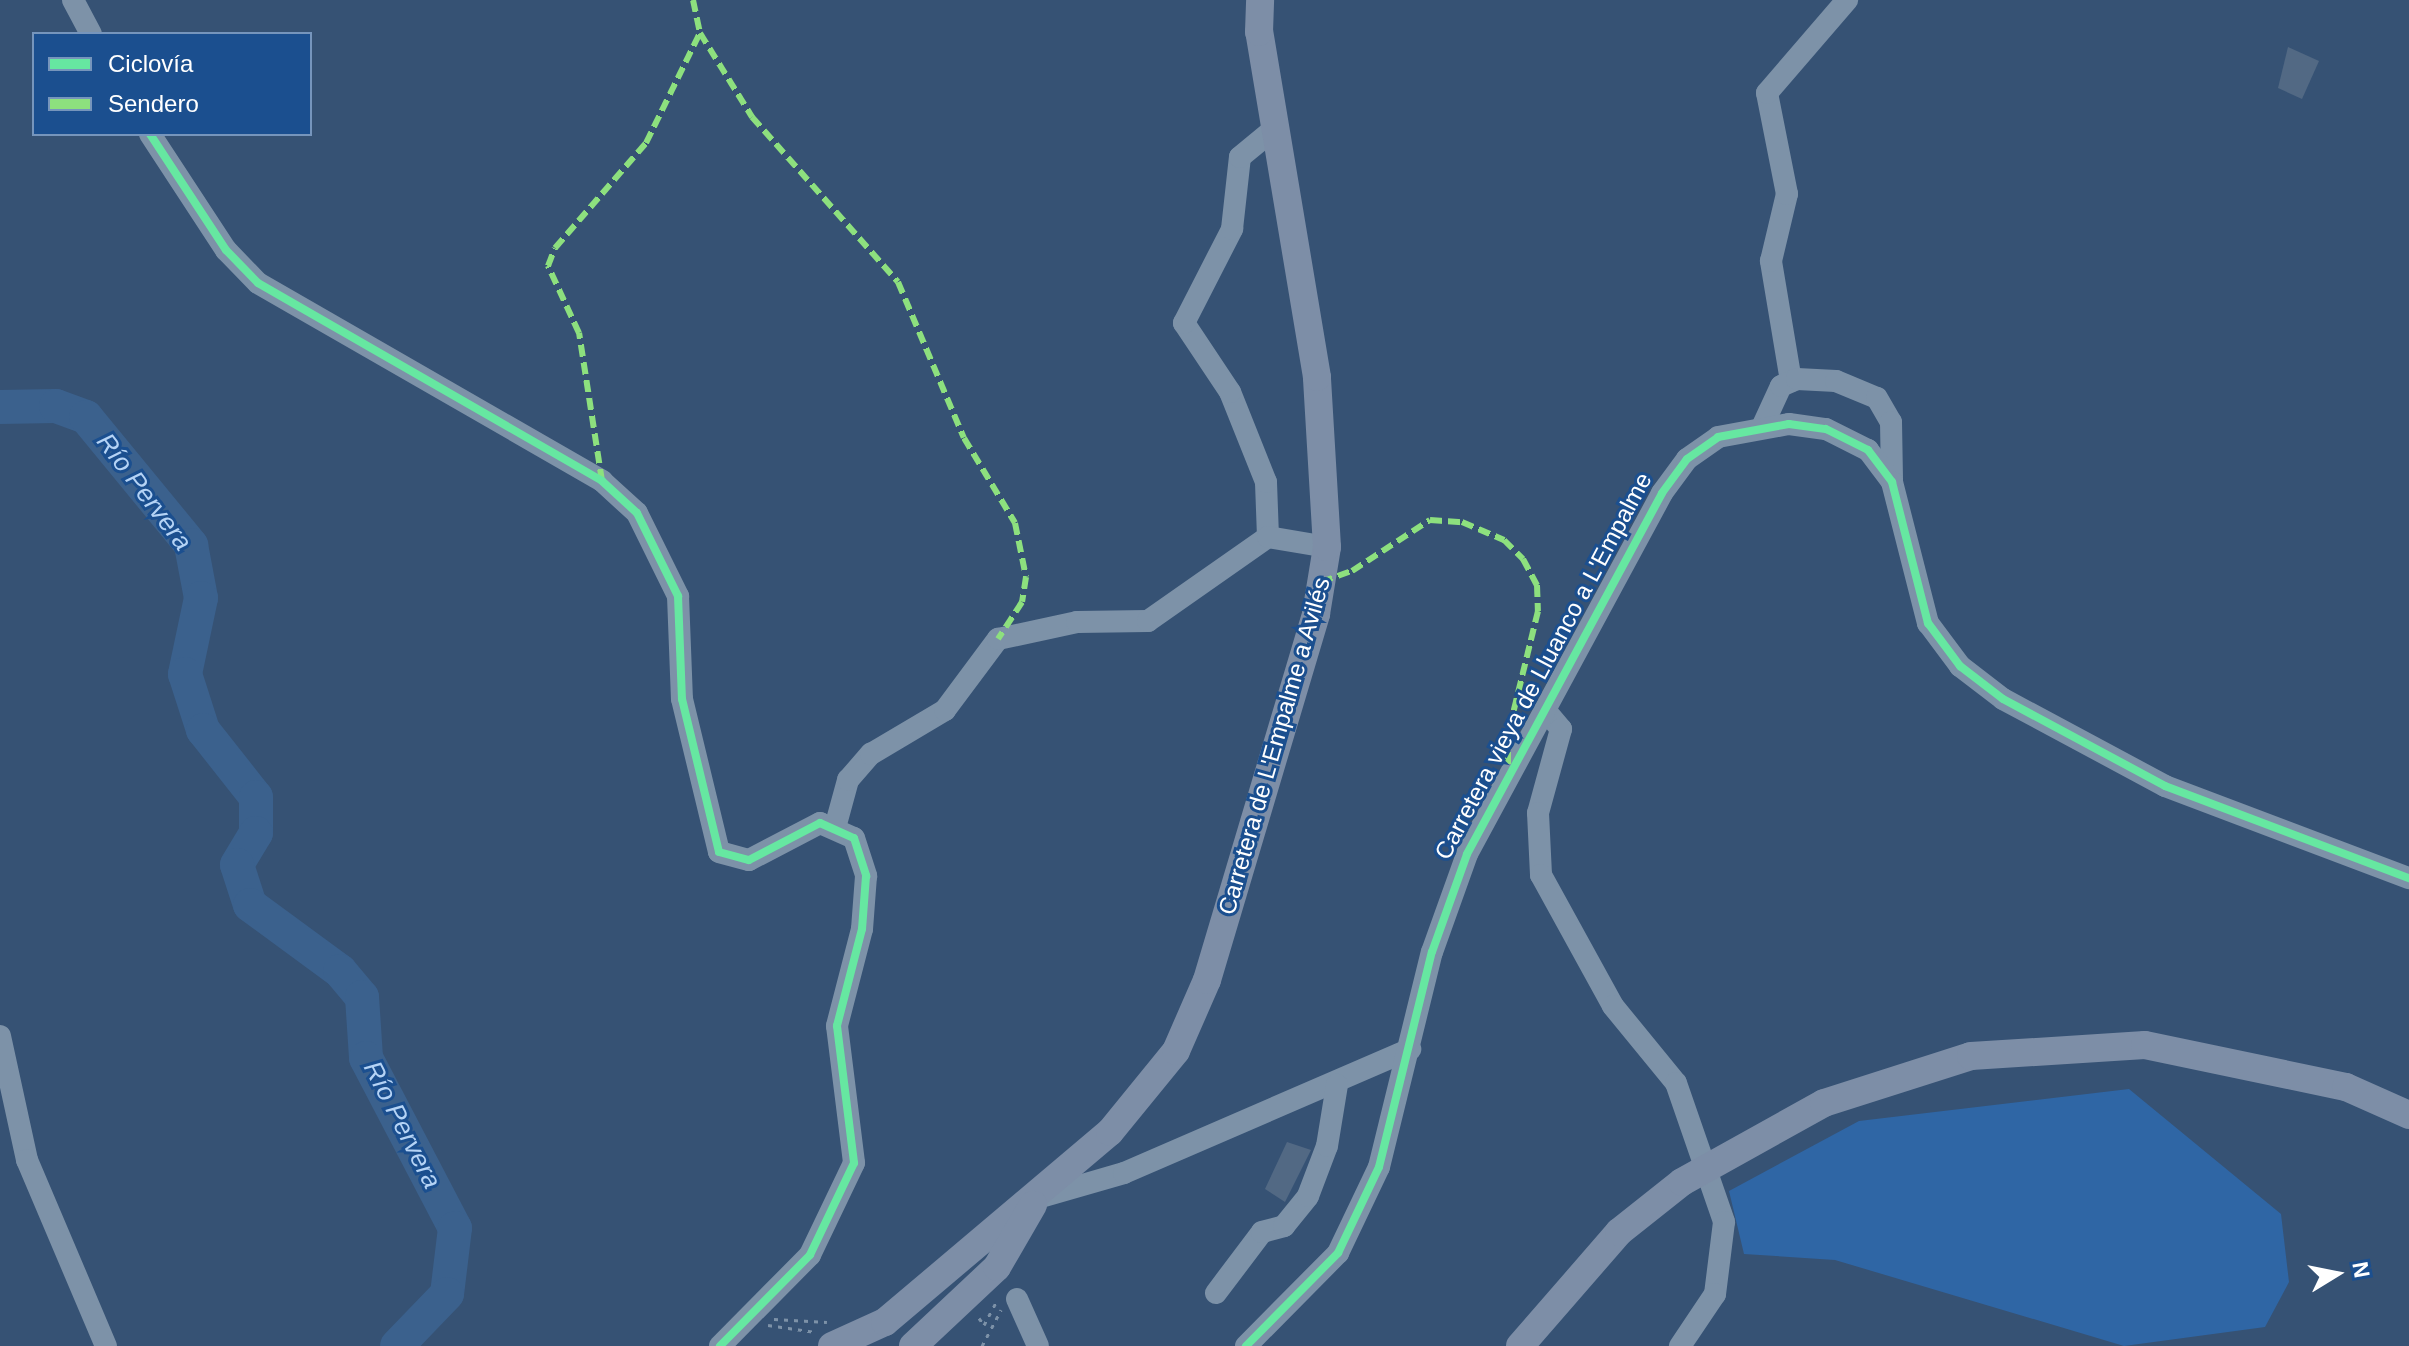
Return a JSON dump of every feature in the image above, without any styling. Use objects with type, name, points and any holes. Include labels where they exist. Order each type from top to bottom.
[{"type":"main road","name":"Carretera de L'Empalme a Avilés","points":[[836,1334],[885,1322],[1038,1199],[1150,1091],[1193,1018],[1316,614],[1327,547],[1317,377],[1259,32],[1260,0]]},
{"type":"main road","points":[[1520,1346],[1619,1232],[1682,1182],[1824,1103],[1971,1056],[2055,1046],[2160,1047],[2346,1087],[2409,1115]]},
{"type":"main road","points":[[913,1346],[997,1267],[1038,1199]]},
{"type":"main road","points":[[863,1346],[917,1316],[980,1261],[992,1234]]},
{"type":"main road","points":[[894,1346],[947,1314]]},
{"type":"street","points":[[73,0],[90,32]]},
{"type":"street","points":[[1791,381],[1771,261],[1787,194],[1767,93],[1847,0]]},
{"type":"street","points":[[1268,537],[1266,482],[1256,456],[1230,392],[1184,323],[1232,229],[1240,157],[1274,129]]},
{"type":"street","points":[[151,136],[226,250],[258,283],[602,481],[637,513],[678,596],[682,699],[719,852],[749,860],[820,823],[836,824],[854,838],[866,876],[862,929],[837,1026],[854,1163],[810,1255],[720,1346]]},
{"type":"street","points":[[1763,425],[1770,403],[1791,381],[1836,381],[1877,398],[1891,422],[1892,482]]},
{"type":"street","name":"Carretera vieya de Lluanco a L'Empalme","points":[[1246,1346],[1338,1253],[1379,1167],[1432,952],[1467,854],[1687,459],[1718,437],[1763,425],[1826,429],[1868,450],[1892,482],[1928,623],[1960,666],[2003,699],[2165,786],[2409,878]]},
{"type":"street","points":[[836,824],[848,780],[871,754],[945,710],[998,639],[1077,622],[1148,621],[1268,537],[1327,547]]},
{"type":"street","points":[[1545,710],[1561,729],[1538,813],[1541,875],[1613,1006],[1676,1083],[1724,1222],[1722,1268],[1715,1294],[1680,1346]]},
{"type":"street","points":[[0,1036],[27,1160],[106,1346]]},
{"type":"street","points":[[1038,1199],[1124,1173],[1337,1085],[1410,1049]]},
{"type":"street","points":[[1216,1293],[1262,1232],[1284,1226],[1308,1196],[1327,1146],[1337,1085]]},
{"type":"street","points":[[1017,1299],[1038,1346]]},
{"type":"path","points":[[759,1320],[836,1334]]},
{"type":"shaded area","points":[[2129,1089],[2281,1214],[2289,1282],[2265,1327],[2124,1346],[1835,1260],[1744,1254],[1729,1191],[1859,1121]]},
{"type":"building","points":[[2288,47],[2319,61],[2302,99],[2278,88]]},
{"type":"building","points":[[1287,1142],[1311,1150],[1285,1202],[1265,1189]]},
{"type":"waterway","name":"Río Pervera","points":[[0,407],[56,406],[86,417],[191,545],[201,598],[185,674],[203,730],[256,797],[256,833],[237,865],[250,905],[340,971],[362,997],[366,1058],[455,1228],[447,1294],[397,1346]]},
{"type":"marked path","points":[[693,0],[700,33],[752,117],[898,282],[964,438],[1015,523],[1026,577],[1022,602],[998,639]]},
{"type":"marked path","points":[[602,481],[579,333],[548,266],[555,248],[646,143],[700,33]]},
{"type":"marked path","points":[[1321,582],[1352,571],[1430,520],[1462,522],[1504,540],[1523,559],[1537,585],[1538,611],[1508,734],[1508,769]]},
{"type":"cycle path","points":[[151,136],[226,250],[258,283],[602,481],[637,513],[678,596],[682,699],[719,852],[749,860],[820,823],[854,838],[866,876],[862,929],[837,1026],[854,1163],[810,1255],[720,1346]]},
{"type":"cycle path","points":[[1246,1346],[1338,1253],[1379,1167],[1432,952],[1467,854],[1662,493],[1687,459],[1718,437],[1789,424],[1826,429],[1868,450],[1892,482],[1928,623],[1960,666],[2003,699],[2165,786],[2409,878]]}]
